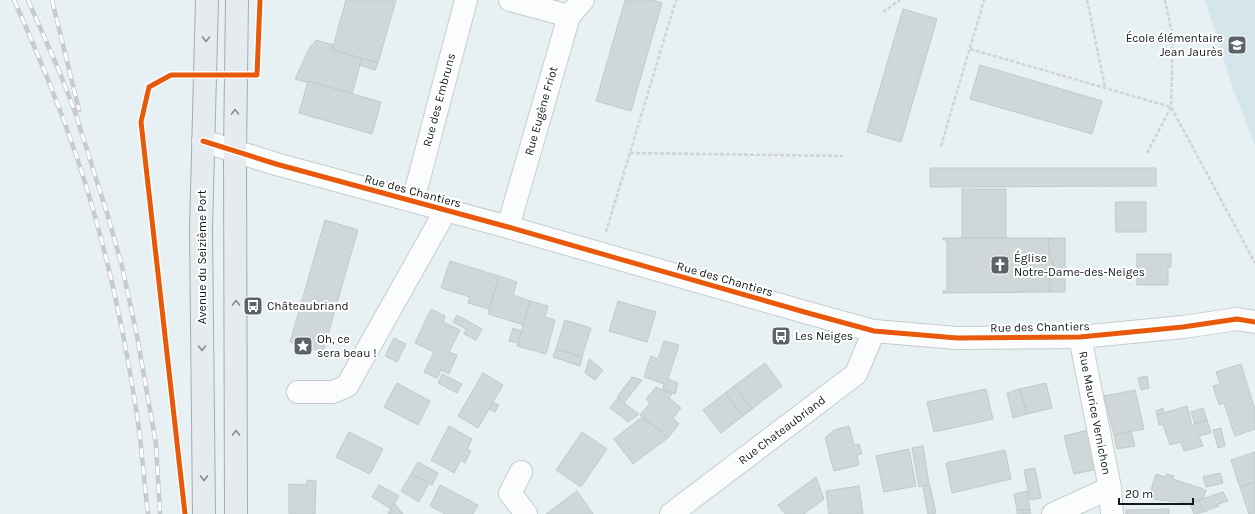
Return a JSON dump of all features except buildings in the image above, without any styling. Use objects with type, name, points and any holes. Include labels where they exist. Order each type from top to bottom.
[{"type":"main road","name":"Avenue du Seizième Port","points":[[204,514],[201,229],[207,0]]},
{"type":"main road","points":[[236,514],[235,151],[237,0]]},
{"type":"street","name":"Rue des Embruns","points":[[413,201],[466,0]]},
{"type":"street","points":[[510,0],[569,16]]},
{"type":"street","name":"Rue Eugène Friot","points":[[508,227],[569,16],[583,0]]},
{"type":"street","name":"Rue des Chantiers","points":[[203,141],[276,164],[508,227],[874,331],[957,338],[1080,337],[1183,327],[1237,319],[1255,322]]},
{"type":"street","name":"Rue des Chantiers","points":[[298,392],[333,392],[347,386],[446,210]]},
{"type":"street","name":"Rue Chateaubriand","points":[[671,514],[856,374],[874,331]]},
{"type":"street","name":"Rue Maurice Vernichon","points":[[1080,337],[1110,488],[1112,514]]},
{"type":"street","points":[[521,472],[510,493],[526,514]]},
{"type":"street","points":[[1053,514],[1110,488]]},
{"type":"path","points":[[600,253],[676,0]]},
{"type":"path","points":[[883,12],[900,0]]},
{"type":"path","points":[[941,146],[984,0]]},
{"type":"path","points":[[1087,0],[1105,87]]},
{"type":"path","points":[[1147,153],[1171,107],[1173,38],[1165,0]]},
{"type":"path","points":[[970,49],[1171,107],[1255,263]]},
{"type":"path","points":[[630,153],[843,156]]},
{"type":"shaded area","name":"École élémentaire Jean Jaurès","points":[[1205,0],[1255,0],[1255,145],[1233,89]]},
{"type":"railway","points":[[14,0],[47,76],[76,153],[106,257],[118,309],[133,388],[148,514]]},
{"type":"railway","points":[[28,0],[60,73],[75,112],[122,266],[137,336],[156,444],[160,514]]},
{"type":"railway","points":[[52,0],[79,110]]},
{"type":"cycle path","points":[[185,514],[141,122],[149,87],[171,75],[257,75],[260,0]]},
{"type":"cycle path","points":[[203,141],[276,164],[508,227],[874,331],[957,338],[1080,337],[1183,327],[1237,319],[1255,322]]},
{"type":"place","name":"École élémentaire Jean Jaurès","points":[[1237,45]]},
{"type":"place","name":"Église Notre-Dame-des-Neiges","points":[[1000,265]]},
{"type":"place","name":"Châteaubriand","points":[[253,306]]},
{"type":"place","name":"Les Neiges","points":[[781,336]]},
{"type":"place","name":"Oh, ce sera beau !","points":[[303,346]]}]
